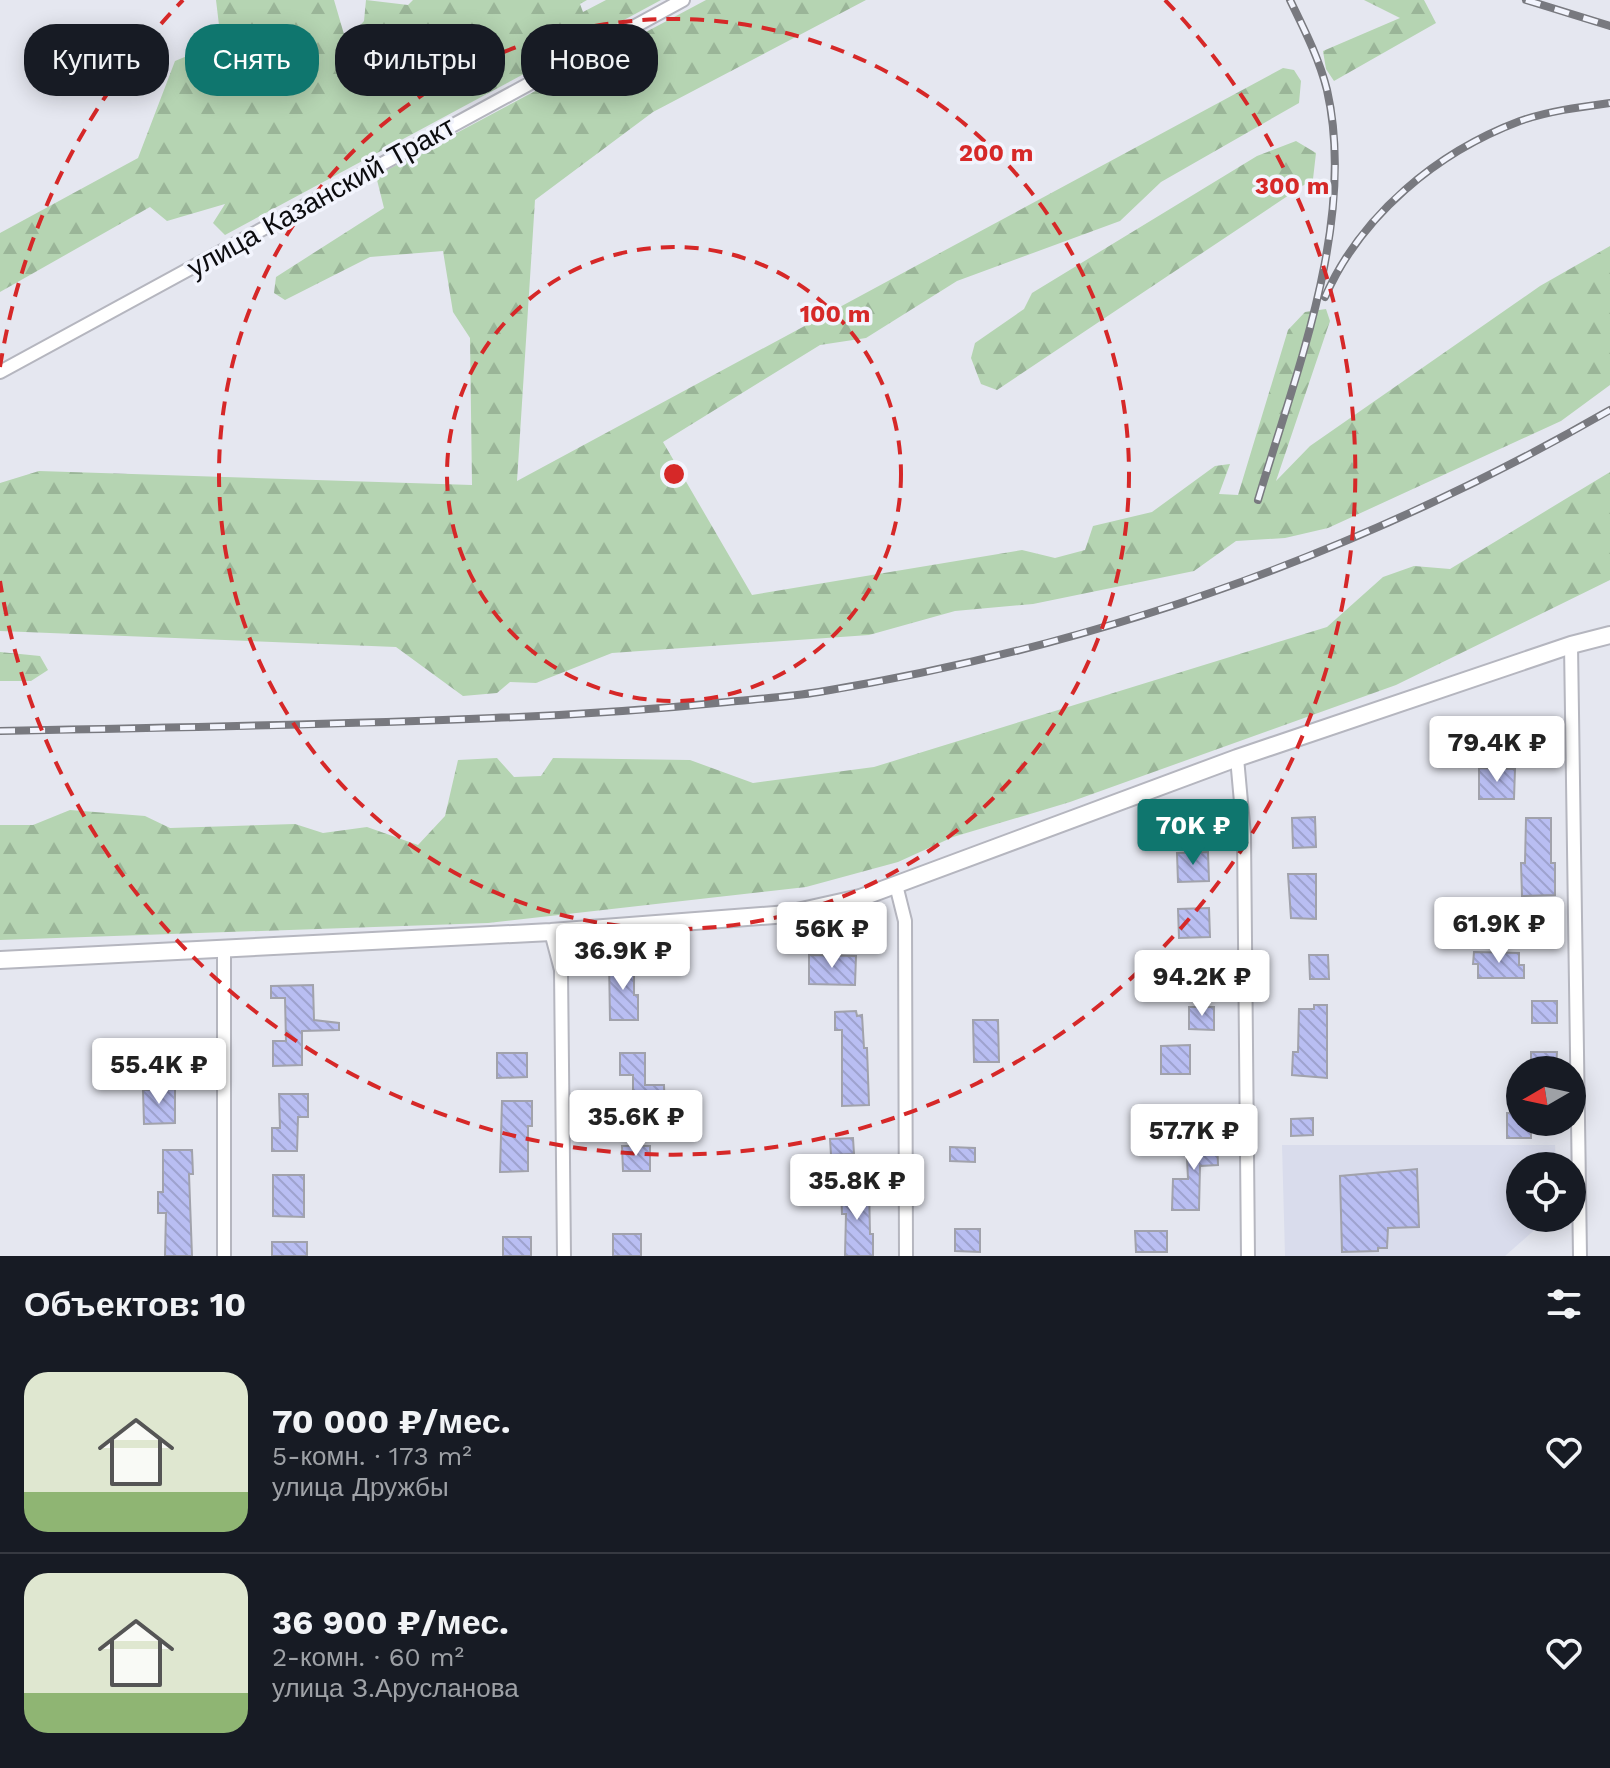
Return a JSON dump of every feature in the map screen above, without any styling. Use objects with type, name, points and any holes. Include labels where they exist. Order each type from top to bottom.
[{"type":"street","name":"улица Казанский Тракт","points":[[0,372],[683,0]]},
{"type":"street","points":[[0,960],[551,932],[788,914],[860,898],[1237,758],[1571,645],[1610,635]]},
{"type":"street","points":[[1571,645],[1580,1256]]},
{"type":"street","points":[[1237,758],[1244,835],[1248,1256]]},
{"type":"street","points":[[896,885],[905,921],[906,1256]]},
{"type":"street","points":[[551,932],[561,970],[564,1256]]},
{"type":"street","points":[[224,949],[224,1256]]},
{"type":"shaded area","points":[[1282,1145],[1555,1145],[1555,1152],[1506,1152],[1506,1232],[1532,1232],[1505,1256],[1285,1256]]},
{"type":"green space","points":[[216,0],[334,0],[341,24],[335,24],[335,96],[483,96],[225,235],[213,223],[225,204],[167,221],[150,207],[0,292],[0,233],[138,158],[162,96],[169,96],[169,77],[175,61],[185,57],[185,96],[319,96],[319,24],[219,24]]},
{"type":"green space","points":[[366,0],[408,5],[413,0],[587,0],[580,4],[583,12],[606,0],[661,0],[616,24],[521,24],[521,75],[505,84],[505,24],[361,24]]},
{"type":"green space","points":[[706,0],[866,0],[653,112],[535,200],[517,481],[1283,68],[1294,70],[1301,81],[1299,103],[1161,182],[1120,221],[957,281],[866,338],[820,345],[663,442],[752,595],[1022,550],[1055,558],[1085,550],[1093,526],[1152,512],[1215,466],[1230,464],[1219,494],[1238,495],[1288,330],[1305,312],[1326,309],[1330,321],[1276,481],[1310,446],[1540,286],[1610,246],[1610,385],[1561,421],[1328,528],[1285,538],[1236,541],[1194,571],[1033,604],[955,611],[869,635],[612,653],[536,683],[510,682],[497,693],[463,696],[396,647],[0,631],[0,483],[39,471],[472,485],[470,338],[453,312],[443,251],[370,257],[285,300],[274,293],[276,277],[384,208],[376,176],[526,96],[658,96],[658,26]]},
{"type":"green space","points":[[1364,0],[1424,0],[1436,23],[1334,81],[1326,69],[1323,51],[1400,18]]},
{"type":"green space","points":[[1296,141],[1316,153],[1313,179],[997,390],[981,384],[971,358],[975,343],[1024,309],[1032,293],[1257,156]]},
{"type":"green space","points":[[1610,472],[1610,580],[1396,685],[1070,802],[953,837],[898,862],[806,887],[488,923],[0,940],[0,825],[33,825],[70,810],[145,816],[170,828],[295,824],[323,833],[367,827],[418,845],[445,816],[458,760],[497,758],[514,777],[541,776],[553,758],[690,760],[753,783],[874,767],[1327,627],[1383,577],[1414,566],[1450,569]]},
{"type":"green space","points":[[0,652],[40,656],[48,670],[31,681],[0,681]]},
{"type":"building","points":[[1479,768],[1515,769],[1514,799],[1479,799]]},
{"type":"building","points":[[1315,817],[1316,847],[1293,848],[1292,818]]},
{"type":"building","points":[[1526,818],[1551,818],[1555,895],[1522,896],[1521,863],[1525,863]]},
{"type":"building","points":[[1208,852],[1209,881],[1178,882],[1177,853]]},
{"type":"building","points":[[1288,874],[1316,874],[1316,919],[1291,918]]},
{"type":"building","points":[[1209,908],[1210,937],[1179,938],[1178,909]]},
{"type":"building","points":[[1474,952],[1519,953],[1519,965],[1524,965],[1524,978],[1478,978],[1478,964],[1473,964]]},
{"type":"building","points":[[809,955],[856,956],[855,985],[809,984]]},
{"type":"building","points":[[1309,955],[1328,955],[1329,979],[1310,979]]},
{"type":"building","points":[[1154,956],[1177,958],[1176,965],[1181,965],[1180,985],[1153,984]]},
{"type":"building","points":[[609,961],[634,962],[638,1020],[610,1020]]},
{"type":"building","points":[[313,985],[314,1020],[339,1023],[339,1030],[302,1031],[302,1065],[273,1066],[273,1041],[286,1041],[285,998],[271,998],[271,986]]},
{"type":"building","points":[[1532,1001],[1557,1001],[1557,1023],[1532,1023]]},
{"type":"building","points":[[1314,1005],[1327,1005],[1327,1078],[1292,1075],[1293,1052],[1298,1052],[1299,1009],[1314,1009]]},
{"type":"building","points":[[1189,1007],[1214,1007],[1214,1030],[1189,1029]]},
{"type":"building","points":[[856,1011],[857,1016],[862,1015],[864,1048],[867,1048],[869,1105],[842,1106],[842,1030],[835,1030],[835,1012]]},
{"type":"building","points":[[973,1020],[998,1020],[999,1062],[974,1062]]},
{"type":"building","points":[[1190,1045],[1190,1074],[1161,1074],[1161,1046]]},
{"type":"building","points":[[1531,1052],[1557,1052],[1557,1056],[1531,1056]]},
{"type":"building","points":[[497,1053],[527,1053],[527,1077],[497,1078]]},
{"type":"building","points":[[620,1053],[645,1053],[645,1085],[664,1085],[665,1117],[639,1118],[639,1103],[633,1100],[633,1075],[620,1075]]},
{"type":"building","points":[[164,1056],[193,1056],[193,1080],[164,1080]]},
{"type":"building","points":[[175,1089],[175,1123],[144,1124],[143,1090]]},
{"type":"building","points":[[279,1094],[308,1094],[308,1117],[298,1117],[297,1151],[272,1151],[272,1128],[280,1128]]},
{"type":"building","points":[[502,1101],[532,1101],[532,1126],[528,1126],[528,1171],[500,1172]]},
{"type":"building","points":[[1313,1118],[1313,1135],[1291,1136],[1291,1119]]},
{"type":"building","points":[[1217,1136],[1218,1165],[1200,1166],[1199,1210],[1172,1210],[1173,1179],[1188,1179],[1186,1137]]},
{"type":"building","points":[[1507,1136],[1531,1136],[1531,1138]]},
{"type":"building","points":[[853,1138],[854,1154],[831,1155],[830,1139]]},
{"type":"building","points":[[622,1146],[650,1146],[650,1171],[623,1171]]},
{"type":"building","points":[[950,1147],[975,1148],[975,1162],[950,1161]]},
{"type":"building","points":[[163,1150],[192,1150],[193,1174],[189,1174],[192,1256],[165,1256],[166,1213],[158,1213],[158,1192],[163,1192]]},
{"type":"building","points":[[1417,1169],[1419,1227],[1388,1228],[1387,1248],[1378,1248],[1378,1251],[1342,1252],[1340,1176]]},
{"type":"building","points":[[273,1175],[304,1175],[304,1217],[273,1216]]},
{"type":"building","points":[[869,1188],[873,1256],[845,1256],[846,1214],[842,1214],[841,1189]]},
{"type":"building","points":[[955,1229],[980,1229],[980,1252],[955,1251]]},
{"type":"building","points":[[1135,1231],[1167,1231],[1167,1252],[1136,1252]]},
{"type":"building","points":[[613,1234],[641,1234],[641,1256],[613,1256]]},
{"type":"building","points":[[503,1237],[531,1237],[531,1256],[503,1256]]},
{"type":"building","points":[[272,1242],[307,1242],[307,1256],[272,1256]]},
{"type":"railway","points":[[1258,500],[1318,297],[1334,192],[1334,140],[1327,90],[1290,0]]},
{"type":"railway","points":[[1526,0],[1610,26]]},
{"type":"railway","points":[[1325,297],[1359,239],[1381,213],[1431,169],[1489,134],[1520,121],[1610,103]]},
{"type":"railway","points":[[0,731],[581,714],[796,695],[923,672],[1127,620],[1227,587],[1326,549],[1422,507],[1517,461],[1610,410]]}]
